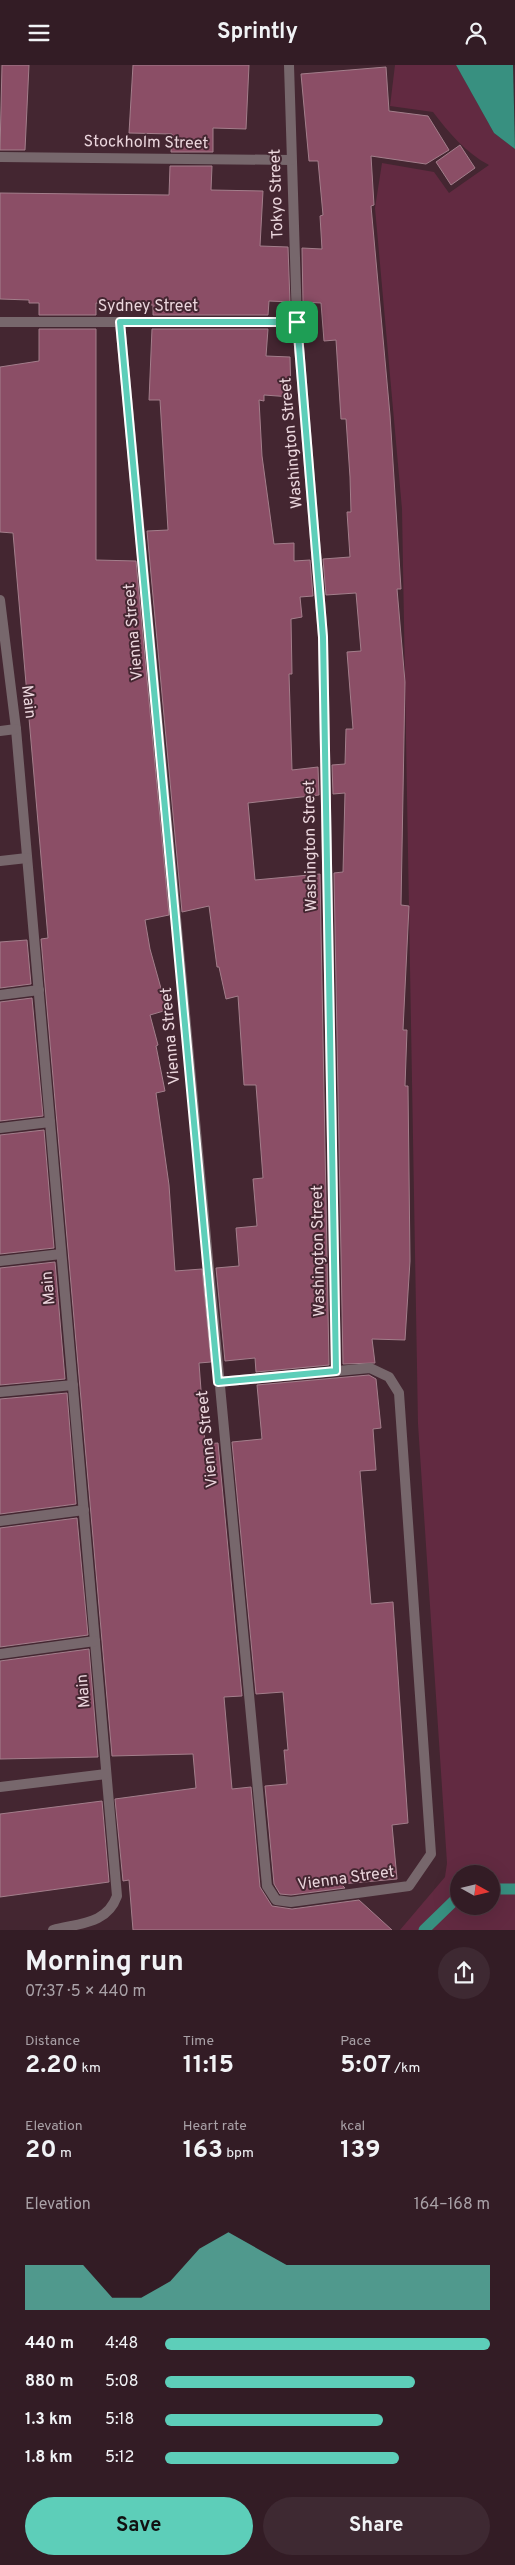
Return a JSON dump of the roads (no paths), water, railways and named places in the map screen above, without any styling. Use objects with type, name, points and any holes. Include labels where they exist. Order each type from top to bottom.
[{"type":"street","name":"Tokyo Street","points":[[289,65],[297,322]]},
{"type":"street","name":"Stockholm Street","points":[[0,157],[291,160]]},
{"type":"street","name":"Sydney Street","points":[[0,322],[297,322]]},
{"type":"street","name":"Vienna Street","points":[[120,322],[218,1382],[267,1886],[276,1900],[291,1902],[409,1886],[431,1855],[398,1393],[389,1377],[370,1368],[336,1371]]},
{"type":"street","name":"Washington Street","points":[[297,322],[323,637],[336,1371]]},
{"type":"street","name":"Main","points":[[0,600],[16,729],[117,1896],[112,1909],[101,1918],[54,1930]]},
{"type":"street","points":[[0,731],[16,729]]},
{"type":"street","points":[[0,861],[27,858]]},
{"type":"street","points":[[0,995],[39,990]]},
{"type":"street","points":[[0,1128],[50,1121]]},
{"type":"street","points":[[0,1261],[61,1254]]},
{"type":"street","points":[[218,1382],[336,1371]]},
{"type":"street","points":[[0,1392],[73,1385]]},
{"type":"street","points":[[0,1521],[84,1510]]},
{"type":"street","points":[[0,1654],[95,1641]]},
{"type":"street","points":[[0,1787],[106,1774]]},
{"type":"waterway","points":[[500,1889],[515,1889]]},
{"type":"waterway","points":[[424,1930],[450,1905]]}]
